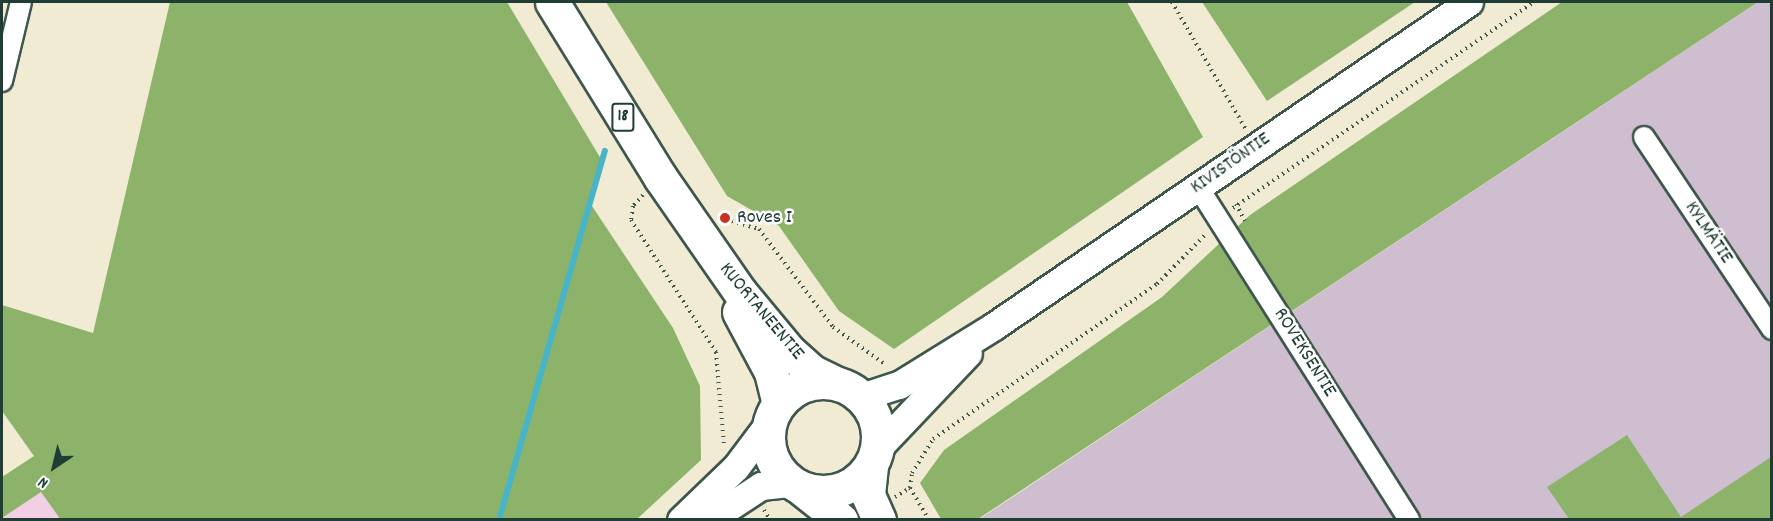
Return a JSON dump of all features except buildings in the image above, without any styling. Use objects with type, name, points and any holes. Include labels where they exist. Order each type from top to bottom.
[{"type":"highway","name":"KUORTANEENTIE","points":[[552,2],[660,177],[740,292],[789,351],[811,371],[849,390]]},
{"type":"highway","name":"KUORTANEENTIE","points":[[690,222],[771,372],[774,413]]},
{"type":"highway","points":[[774,413],[805,385],[849,390],[876,421],[874,458],[868,495],[876,515]]},
{"type":"highway","name":"18","points":[[774,413],[771,456],[796,486],[841,519]]},
{"type":"highway","points":[[796,486],[833,492],[848,487],[874,458]]},
{"type":"main road","name":"KIVISTÖNTIE","points":[[849,390],[899,385],[994,326],[1469,2]]},
{"type":"main road","name":"KIVISTÖNTIE","points":[[874,458],[914,409],[994,326]]},
{"type":"main road","points":[[681,519],[736,467],[774,413]]},
{"type":"main road","points":[[709,519],[761,486],[796,486]]},
{"type":"street","points":[[2,81],[21,2]]},
{"type":"street","name":"KYLMÄTIE","points":[[1644,137],[1772,329]]},
{"type":"street","name":"ROVEKSENTIE","points":[[1198,187],[1409,519]]},
{"type":"path","points":[[1172,2],[1256,147]]},
{"type":"path","points":[[929,519],[910,488],[912,473],[933,439],[1157,284],[1236,204],[1534,2]]},
{"type":"path","points":[[660,177],[633,206],[630,220],[716,352],[721,378],[720,429],[725,449],[736,467]]},
{"type":"path","points":[[690,222],[737,219],[759,229],[833,327],[886,365],[899,385]]},
{"type":"path","points":[[914,409],[933,439]]},
{"type":"path","points":[[876,515],[910,488]]},
{"type":"path","points":[[751,491],[770,519]]},
{"type":"shaded area","points":[[1758,2],[1771,2],[1771,519],[978,520]]},
{"type":"shaded area","points":[[41,492],[61,519],[2,520],[2,518]]},
{"type":"green space","points":[[170,2],[507,2],[601,159],[590,203],[673,328],[700,386],[701,460],[637,519],[61,520],[41,492],[2,518],[2,477],[34,456],[2,411],[2,305],[93,333]]},
{"type":"green space","points":[[606,2],[1127,2],[1203,137],[894,349],[839,311],[779,226],[727,196]]},
{"type":"green space","points":[[1202,2],[1415,2],[1267,101]]},
{"type":"green space","points":[[1562,2],[1758,2],[978,519],[941,519],[920,483],[944,450],[1162,297],[1250,215]]},
{"type":"green space","points":[[1627,435],[1681,517],[1771,457],[1771,519],[1569,519],[1547,487]]},
{"type":"waterway","points":[[499,520],[605,151]]},
{"type":"place","name":"Roves I","points":[[725,218]]}]
